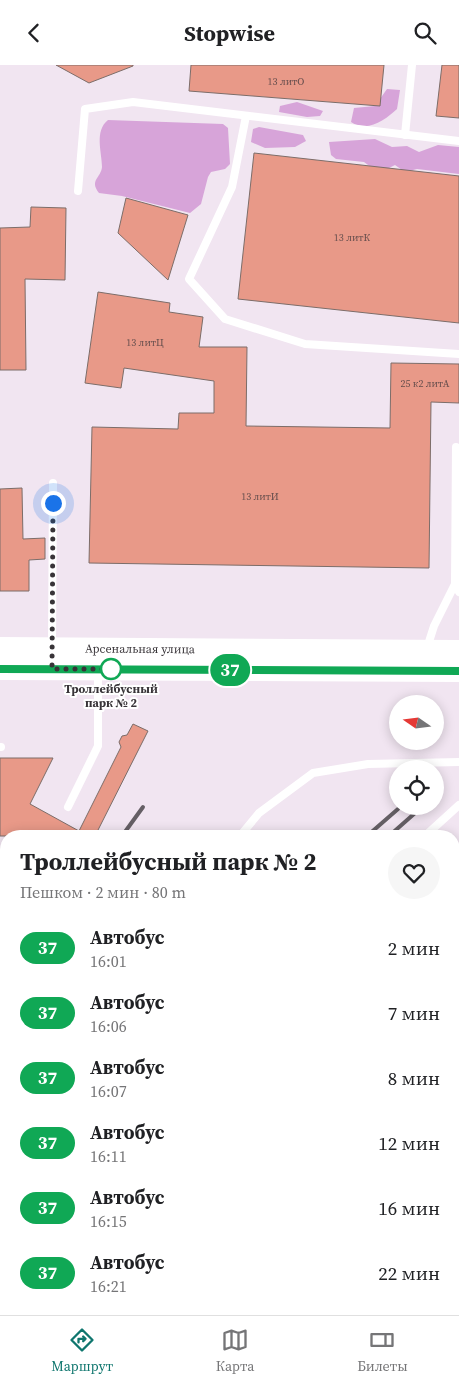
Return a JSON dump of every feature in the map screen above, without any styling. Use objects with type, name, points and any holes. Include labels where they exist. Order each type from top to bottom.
[{"type":"street","name":"Арсенальная улица","points":[[0,648],[98,669],[426,661],[459,651]]},
{"type":"street","name":"Арсенальная улица","points":[[0,669],[52,659],[426,661],[459,671]]},
{"type":"lane","points":[[405,135],[412,65]]},
{"type":"lane","points":[[78,191],[85,109],[134,102],[459,141]]},
{"type":"lane","points":[[246,115],[232,187],[189,279],[195,286],[225,319],[305,344],[459,354]]},
{"type":"lane","points":[[426,661],[434,626],[457,588],[456,447]]},
{"type":"lane","points":[[52,659],[53,483]]},
{"type":"lane","points":[[68,807],[98,746],[98,669]]},
{"type":"lane","points":[[245,830],[259,813],[313,773],[368,764],[459,762]]},
{"type":"lane","points":[[432,830],[459,805]]},
{"type":"shaded area","points":[[387,89],[400,90],[397,109],[382,121],[370,126],[357,125],[351,122],[354,108],[375,106]]},
{"type":"shaded area","points":[[297,102],[323,111],[320,116],[307,117],[279,112],[280,106]]},
{"type":"shaded area","points":[[108,120],[223,124],[228,128],[230,164],[225,169],[211,172],[201,204],[190,213],[122,196],[99,193],[95,182],[102,167],[100,136],[101,130]]},
{"type":"shaded area","points":[[259,127],[303,135],[306,141],[295,147],[265,148],[251,142],[253,129]]},
{"type":"shaded area","points":[[375,139],[392,147],[407,146],[419,152],[438,145],[459,147],[459,174],[417,169],[405,172],[395,165],[379,173],[364,162],[336,159],[331,155],[329,142]]},
{"type":"building","points":[[56,65],[133,65],[133,66],[89,83]]},
{"type":"building","points":[[191,65],[384,65],[380,106],[189,91]]},
{"type":"building","points":[[442,65],[459,65],[459,118],[436,116]]},
{"type":"building","points":[[254,153],[459,176],[459,323],[238,299]]},
{"type":"building","points":[[126,198],[188,215],[168,280],[118,233]]},
{"type":"building","points":[[31,207],[66,208],[65,280],[25,279],[26,370],[0,370],[0,228],[30,227]]},
{"type":"building","points":[[98,292],[170,303],[169,312],[203,317],[199,347],[247,347],[246,426],[390,428],[391,363],[459,364],[459,403],[431,402],[429,568],[89,563],[92,427],[178,429],[179,413],[214,413],[214,381],[124,368],[121,388],[85,383]]},
{"type":"building","points":[[22,488],[23,539],[45,538],[45,559],[29,560],[29,591],[0,591],[0,489]]},
{"type":"building","points":[[133,724],[148,731],[98,830],[80,830],[121,747],[119,742],[122,736],[127,735]]},
{"type":"building","points":[[0,758],[53,758],[30,804],[77,830],[0,830]]},
{"type":"railway","points":[[126,830],[143,807]]},
{"type":"railway","points":[[374,830],[391,815]]},
{"type":"railway","points":[[396,830],[413,815]]},
{"type":"bus line","name":"37","points":[[0,669],[459,671]]},
{"type":"place","name":"Троллейбусный парк № 2","points":[[111,669]]},
{"type":"route","points":[[53,503],[52,669],[118,669],[111,669]]}]
